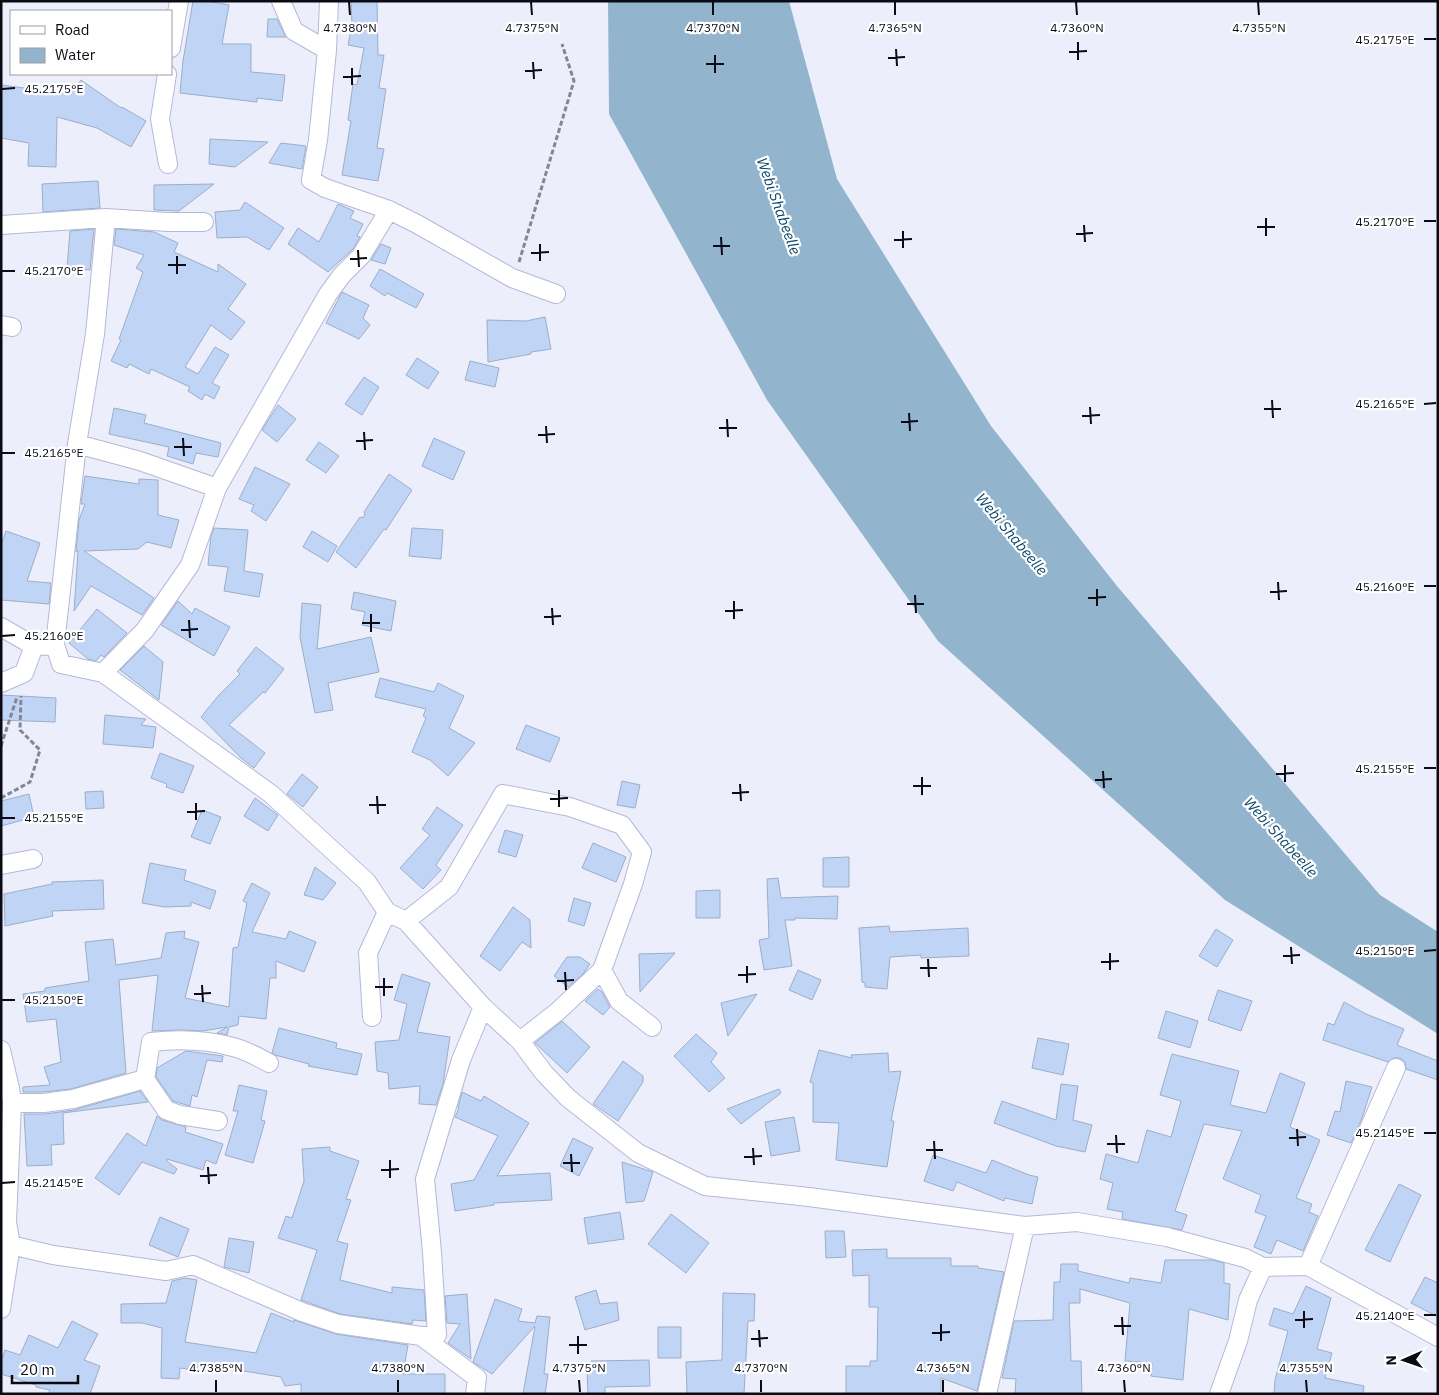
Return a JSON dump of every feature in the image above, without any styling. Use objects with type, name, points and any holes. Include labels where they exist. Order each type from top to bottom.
[{"type":"street","points":[[172,41],[178,1]]},
{"type":"street","points":[[281,1],[294,31],[328,50]]},
{"type":"street","points":[[329,1],[328,50],[318,140],[311,180],[325,188],[389,210],[512,278],[556,294]]},
{"type":"street","points":[[167,75],[160,119],[168,164]]},
{"type":"street","points":[[103,673],[144,630],[190,565],[217,488],[328,294],[342,275],[361,256],[389,210]]},
{"type":"street","points":[[1,225],[106,218],[204,222]]},
{"type":"street","points":[[106,218],[95,334],[77,444],[55,645],[61,664],[103,673],[271,794],[367,882],[387,912],[406,921],[483,1007],[520,1041],[544,1073],[575,1104],[638,1152],[705,1186],[818,1198],[1025,1226],[1077,1222],[1167,1237],[1245,1258],[1263,1267],[1308,1266],[1438,1337]]},
{"type":"street","points":[[77,444],[140,461],[217,488]]},
{"type":"street","points":[[1,627],[34,646],[55,645]]},
{"type":"street","points":[[1,683],[24,673],[34,646]]},
{"type":"street","points":[[406,921],[449,887],[503,794],[570,807],[622,824],[642,852],[633,884],[602,970],[557,1012],[520,1041]]},
{"type":"street","points":[[1,865],[33,859]]},
{"type":"street","points":[[372,1017],[368,953],[387,912]]},
{"type":"street","points":[[602,970],[619,1001],[652,1027]]},
{"type":"street","points":[[6,1244],[53,1255],[166,1272],[192,1265],[302,1312],[338,1324],[421,1336],[437,1335],[425,1179],[461,1060],[483,1007]]},
{"type":"street","points":[[218,1120],[188,1117],[166,1110],[145,1079],[151,1042],[167,1040],[208,1042],[235,1047],[269,1063]]},
{"type":"street","points":[[1,1050],[12,1103],[8,1222],[1,1309]]},
{"type":"street","points":[[1308,1266],[1396,1068]]},
{"type":"street","points":[[12,1103],[73,1099],[145,1079]]},
{"type":"street","points":[[987,1394],[1025,1226]]},
{"type":"street","points":[[1219,1394],[1238,1341],[1248,1300],[1263,1267]]},
{"type":"street","points":[[421,1336],[477,1378],[475,1394]]},
{"type":"path","points":[[512,278],[521,258],[574,81],[562,44]]},
{"type":"path","points":[[1,746],[24,673]]},
{"type":"path","points":[[1,798],[30,782],[40,750],[20,730],[21,696]]},
{"type":"water","name":"Webi Shabeelle","points":[[608,1],[789,1],[837,179],[991,426],[1117,586],[1380,895],[1438,932],[1438,1034],[1225,900],[938,641],[767,400],[609,114]]},
{"type":"building","points":[[193,1],[208,1],[229,5],[222,44],[251,44],[251,72],[285,75],[282,101],[257,98],[257,102],[180,93],[183,61]]},
{"type":"building","points":[[351,1],[377,1],[378,55],[384,55],[379,88],[386,89],[377,148],[384,149],[378,181],[342,175],[351,121],[348,120],[353,84],[357,85],[364,48],[348,45],[352,25]]},
{"type":"building","points":[[268,19],[277,19],[286,37],[267,37]]},
{"type":"building","points":[[81,80],[121,108],[146,121],[131,147],[97,128],[57,117],[56,167],[28,166],[29,143],[1,138],[1,85],[70,94]]},
{"type":"building","points":[[210,139],[268,142],[235,167],[209,164]]},
{"type":"building","points":[[281,143],[306,146],[302,169],[269,163]]},
{"type":"building","points":[[98,181],[100,208],[43,212],[42,184]]},
{"type":"building","points":[[214,184],[179,211],[154,210],[154,185]]},
{"type":"building","points":[[245,202],[284,228],[269,250],[247,237],[217,238],[215,212],[240,210]]},
{"type":"building","points":[[338,204],[354,211],[350,218],[363,224],[357,236],[360,237],[353,249],[328,272],[288,244],[298,228],[319,242]]},
{"type":"building","points":[[94,229],[90,270],[67,268],[70,231]]},
{"type":"building","points":[[116,229],[154,232],[178,243],[174,252],[218,272],[218,264],[246,284],[228,309],[245,322],[231,340],[211,325],[185,367],[198,374],[215,347],[229,355],[212,383],[220,387],[214,399],[205,394],[202,400],[188,391],[190,387],[151,369],[149,374],[129,364],[127,368],[111,361],[121,340],[119,339],[143,272],[136,268],[144,255],[114,245]]},
{"type":"building","points":[[381,244],[391,248],[385,264],[371,260]]},
{"type":"building","points":[[380,269],[424,294],[416,308],[387,293],[385,296],[370,286]]},
{"type":"building","points":[[342,292],[369,305],[363,318],[370,325],[359,339],[326,323]]},
{"type":"building","points":[[545,317],[551,349],[488,362],[487,320],[526,321]]},
{"type":"building","points":[[417,358],[439,372],[428,389],[406,375]]},
{"type":"building","points":[[470,361],[499,368],[495,387],[465,380]]},
{"type":"building","points":[[364,377],[379,387],[362,415],[345,404]]},
{"type":"building","points":[[278,405],[296,419],[277,442],[262,430]]},
{"type":"building","points":[[114,408],[146,415],[144,423],[221,443],[218,457],[196,453],[193,464],[167,456],[169,447],[109,434]]},
{"type":"building","points":[[434,438],[465,452],[453,480],[422,466]]},
{"type":"building","points":[[319,442],[339,456],[326,473],[306,460]]},
{"type":"building","points":[[255,467],[290,484],[266,521],[251,511],[254,505],[239,499]]},
{"type":"building","points":[[389,474],[412,490],[386,530],[384,529],[356,568],[336,552],[360,517],[363,518],[364,512]]},
{"type":"building","points":[[85,476],[139,484],[139,479],[158,480],[158,515],[179,520],[171,548],[147,542],[138,549],[84,551],[154,598],[142,615],[91,586],[74,611],[78,551],[76,552],[79,520],[85,504],[81,504]]},
{"type":"building","points":[[214,528],[248,530],[244,571],[263,574],[259,597],[224,591],[228,567],[208,565],[211,536]]},
{"type":"building","points":[[412,528],[443,530],[441,559],[409,556]]},
{"type":"building","points":[[6,531],[40,543],[27,581],[51,583],[49,604],[1,600],[1,545]]},
{"type":"building","points":[[312,531],[337,546],[328,562],[303,547]]},
{"type":"building","points":[[354,592],[396,601],[391,631],[362,625],[365,612],[351,609]]},
{"type":"building","points":[[178,601],[192,614],[195,608],[230,627],[214,656],[161,625]]},
{"type":"building","points":[[302,603],[321,605],[317,649],[371,637],[379,672],[328,683],[333,710],[315,713],[300,637]]},
{"type":"building","points":[[97,609],[127,633],[104,657],[101,655],[96,661],[88,659],[69,643]]},
{"type":"building","points":[[144,646],[163,662],[159,700],[120,670]]},
{"type":"building","points":[[256,647],[284,669],[265,693],[263,692],[229,725],[265,753],[254,768],[241,758],[201,717],[240,674],[237,671]]},
{"type":"building","points":[[380,678],[434,692],[438,683],[464,696],[449,728],[475,743],[448,776],[430,760],[412,752],[426,718],[423,716],[426,709],[375,697]]},
{"type":"building","points":[[1,695],[56,698],[55,722],[1,720]]},
{"type":"building","points":[[105,715],[146,719],[141,725],[156,727],[153,748],[103,744]]},
{"type":"building","points":[[526,725],[560,738],[550,762],[516,749]]},
{"type":"building","points":[[160,753],[194,766],[183,793],[166,787],[167,784],[151,778]]},
{"type":"building","points":[[302,774],[318,787],[303,807],[287,794]]},
{"type":"building","points":[[622,781],[640,785],[635,808],[617,805]]},
{"type":"building","points":[[103,791],[104,808],[86,809],[85,792]]},
{"type":"building","points":[[29,794],[34,817],[1,826],[1,801]]},
{"type":"building","points":[[255,798],[278,815],[268,831],[244,816]]},
{"type":"building","points":[[437,807],[463,825],[436,865],[441,870],[423,889],[400,868],[430,835],[422,829]]},
{"type":"building","points":[[202,810],[221,817],[210,844],[191,837]]},
{"type":"building","points":[[505,830],[523,835],[516,857],[498,852]]},
{"type":"building","points":[[593,843],[626,857],[616,882],[582,868]]},
{"type":"building","points":[[849,857],[849,887],[823,887],[823,858]]},
{"type":"building","points":[[150,863],[186,870],[184,880],[216,891],[210,909],[191,902],[191,906],[164,907],[142,903]]},
{"type":"building","points":[[315,867],[336,883],[323,900],[304,895]]},
{"type":"building","points":[[778,878],[781,898],[838,896],[837,919],[795,918],[795,920],[785,920],[792,966],[764,970],[759,940],[769,938],[767,879]]},
{"type":"building","points":[[103,880],[104,909],[52,911],[53,916],[5,926],[4,894],[52,884],[52,882]]},
{"type":"building","points":[[252,883],[270,893],[252,932],[286,939],[289,931],[316,942],[304,972],[276,961],[276,978],[270,978],[266,1019],[239,1016],[238,1025],[229,1027],[227,1035],[217,1033],[227,1027],[203,1031],[152,1031],[158,975],[119,980],[126,1073],[71,1089],[23,1092],[23,1087],[50,1085],[44,1067],[61,1062],[56,1019],[27,1022],[23,994],[45,991],[45,988],[89,981],[85,942],[113,939],[116,965],[161,958],[166,933],[185,931],[184,938],[199,942],[185,998],[229,1007],[233,948],[238,947],[247,903],[243,901]]},
{"type":"building","points":[[720,890],[720,918],[696,918],[696,891]]},
{"type":"building","points":[[574,898],[591,903],[584,926],[568,921]]},
{"type":"building","points":[[513,907],[530,920],[531,948],[522,942],[500,971],[480,956]]},
{"type":"building","points":[[889,926],[890,932],[968,928],[969,956],[921,958],[921,955],[890,957],[887,989],[865,987],[865,983],[862,982],[859,928]]},
{"type":"building","points":[[1216,929],[1233,940],[1217,967],[1199,956]]},
{"type":"building","points":[[675,953],[640,992],[639,954]]},
{"type":"building","points":[[567,957],[580,957],[590,964],[583,974],[568,987],[554,976]]},
{"type":"building","points":[[798,970],[821,980],[812,1000],[789,990]]},
{"type":"building","points":[[402,974],[430,983],[417,1032],[450,1037],[443,1084],[436,1105],[419,1104],[420,1086],[389,1089],[388,1073],[377,1071],[375,1042],[399,1040],[407,1004],[394,1000]]},
{"type":"building","points":[[598,989],[602,992],[610,1007],[603,1015],[585,1001]]},
{"type":"building","points":[[1218,990],[1252,1001],[1241,1031],[1208,1020]]},
{"type":"building","points":[[757,994],[728,1036],[721,1003]]},
{"type":"building","points":[[1344,1002],[1366,1014],[1404,1029],[1397,1045],[1438,1061],[1438,1080],[1406,1069],[1405,1062],[1400,1058],[1394,1058],[1388,1062],[1323,1040],[1328,1023],[1334,1025]]},
{"type":"building","points":[[1166,1011],[1198,1021],[1190,1048],[1158,1038]]},
{"type":"building","points":[[562,1021],[590,1047],[567,1073],[535,1043]]},
{"type":"building","points":[[279,1028],[337,1043],[336,1048],[362,1054],[357,1075],[308,1066],[309,1064],[275,1055],[272,1053]]},
{"type":"building","points":[[696,1034],[717,1053],[711,1062],[725,1078],[709,1092],[674,1056]]},
{"type":"building","points":[[1038,1038],[1069,1044],[1063,1075],[1032,1068]]},
{"type":"building","points":[[819,1050],[852,1058],[851,1055],[888,1053],[889,1072],[901,1071],[891,1121],[894,1121],[887,1167],[836,1160],[839,1123],[813,1122],[813,1083],[810,1082]]},
{"type":"building","points":[[186,1051],[223,1056],[222,1062],[207,1060],[197,1097],[192,1095],[190,1106],[173,1101],[156,1077],[157,1068]]},
{"type":"building","points":[[1172,1054],[1239,1071],[1230,1105],[1266,1113],[1280,1073],[1305,1083],[1290,1127],[1320,1140],[1296,1198],[1312,1204],[1309,1212],[1318,1216],[1303,1251],[1277,1240],[1271,1254],[1254,1247],[1266,1216],[1255,1212],[1261,1195],[1223,1179],[1242,1131],[1204,1124],[1175,1211],[1187,1215],[1182,1230],[1122,1219],[1123,1212],[1107,1209],[1113,1183],[1100,1179],[1106,1154],[1138,1163],[1147,1130],[1171,1137],[1181,1101],[1160,1095]]},
{"type":"building","points":[[623,1061],[643,1076],[643,1082],[618,1121],[593,1104]]},
{"type":"building","points":[[1346,1081],[1372,1087],[1362,1118],[1351,1143],[1327,1135],[1335,1111],[1340,1112]]},
{"type":"building","points":[[1061,1084],[1078,1086],[1073,1120],[1092,1125],[1085,1152],[1056,1146],[994,1123],[1002,1101],[1056,1120]]},
{"type":"building","points":[[239,1085],[267,1091],[261,1120],[265,1121],[253,1163],[225,1155],[238,1111],[233,1111]]},
{"type":"building","points":[[779,1089],[781,1093],[741,1124],[727,1109]]},
{"type":"building","points":[[140,1091],[148,1102],[63,1113],[64,1144],[51,1145],[52,1165],[27,1166],[24,1114],[45,1114],[74,1110]]},
{"type":"building","points":[[462,1092],[481,1101],[484,1096],[529,1123],[497,1176],[550,1173],[552,1200],[494,1203],[494,1205],[455,1211],[451,1184],[474,1180],[498,1136],[455,1117]]},
{"type":"building","points":[[157,1116],[162,1120],[186,1127],[185,1132],[223,1144],[216,1164],[206,1160],[203,1170],[167,1159],[177,1169],[174,1174],[142,1162],[119,1195],[95,1178],[127,1133],[146,1146]]},
{"type":"building","points":[[794,1117],[800,1151],[771,1156],[765,1122]]},
{"type":"building","points":[[573,1138],[593,1148],[579,1176],[560,1166]]},
{"type":"building","points":[[330,1147],[330,1151],[359,1161],[346,1199],[351,1200],[337,1241],[348,1244],[340,1280],[392,1293],[392,1287],[424,1290],[426,1321],[413,1320],[412,1324],[340,1314],[301,1300],[317,1250],[278,1238],[286,1216],[292,1218],[304,1181],[302,1149]]},
{"type":"building","points":[[933,1155],[986,1173],[992,1160],[1038,1177],[1032,1204],[1005,1198],[1004,1201],[957,1182],[953,1191],[924,1181]]},
{"type":"building","points":[[622,1162],[653,1172],[644,1201],[626,1203]]},
{"type":"building","points":[[1399,1184],[1421,1195],[1390,1262],[1365,1250]]},
{"type":"building","points":[[620,1212],[624,1239],[588,1244],[584,1218]]},
{"type":"building","points":[[671,1214],[709,1243],[686,1273],[648,1244]]},
{"type":"building","points":[[160,1217],[189,1229],[178,1257],[149,1245]]},
{"type":"building","points":[[825,1231],[844,1231],[846,1257],[826,1258]]},
{"type":"building","points":[[229,1238],[254,1242],[249,1273],[224,1267]]},
{"type":"building","points":[[887,1249],[887,1258],[951,1258],[951,1266],[978,1266],[978,1268],[1004,1272],[977,1391],[941,1378],[941,1394],[846,1394],[846,1366],[870,1366],[870,1361],[877,1361],[878,1307],[869,1307],[869,1275],[853,1276],[852,1250]]},
{"type":"building","points":[[1165,1260],[1212,1260],[1224,1263],[1224,1283],[1230,1284],[1228,1320],[1189,1309],[1183,1380],[1151,1376],[1152,1363],[1125,1361],[1130,1303],[1080,1289],[1080,1303],[1069,1303],[1071,1361],[1081,1361],[1082,1394],[1015,1394],[1016,1379],[1002,1378],[1014,1321],[1053,1320],[1054,1282],[1060,1282],[1061,1264],[1078,1264],[1078,1271],[1129,1283],[1130,1278],[1161,1283]]},
{"type":"building","points":[[1425,1277],[1438,1283],[1438,1317],[1411,1303]]},
{"type":"building","points":[[185,1278],[197,1280],[185,1342],[256,1353],[271,1313],[336,1334],[408,1345],[403,1374],[445,1374],[445,1394],[301,1394],[301,1384],[285,1386],[281,1377],[212,1366],[211,1372],[180,1368],[179,1379],[161,1378],[162,1328],[142,1323],[121,1323],[121,1304],[166,1303],[172,1281]]},
{"type":"building","points":[[1306,1286],[1331,1298],[1317,1349],[1332,1353],[1325,1378],[1364,1386],[1363,1394],[1274,1394],[1275,1380],[1288,1331],[1269,1325],[1274,1308],[1293,1314]]},
{"type":"building","points":[[596,1290],[600,1304],[617,1302],[619,1320],[585,1330],[575,1297]]},
{"type":"building","points":[[723,1293],[755,1294],[754,1321],[748,1321],[744,1394],[687,1394],[686,1362],[722,1360]]},
{"type":"building","points":[[467,1294],[471,1359],[448,1343],[460,1324],[447,1323],[445,1296]]},
{"type":"building","points":[[495,1299],[522,1309],[518,1321],[535,1323],[537,1316],[550,1317],[544,1374],[548,1374],[545,1394],[523,1394],[535,1326],[492,1374],[473,1362]]},
{"type":"building","points":[[72,1321],[98,1334],[84,1360],[100,1366],[90,1394],[48,1394],[50,1390],[1,1374],[1,1362],[5,1350],[20,1355],[29,1335],[58,1348]]},
{"type":"building","points":[[658,1327],[681,1327],[681,1358],[658,1358]]},
{"type":"building","points":[[649,1360],[650,1386],[605,1387],[605,1394],[588,1394],[587,1371],[591,1371],[591,1361]]}]
